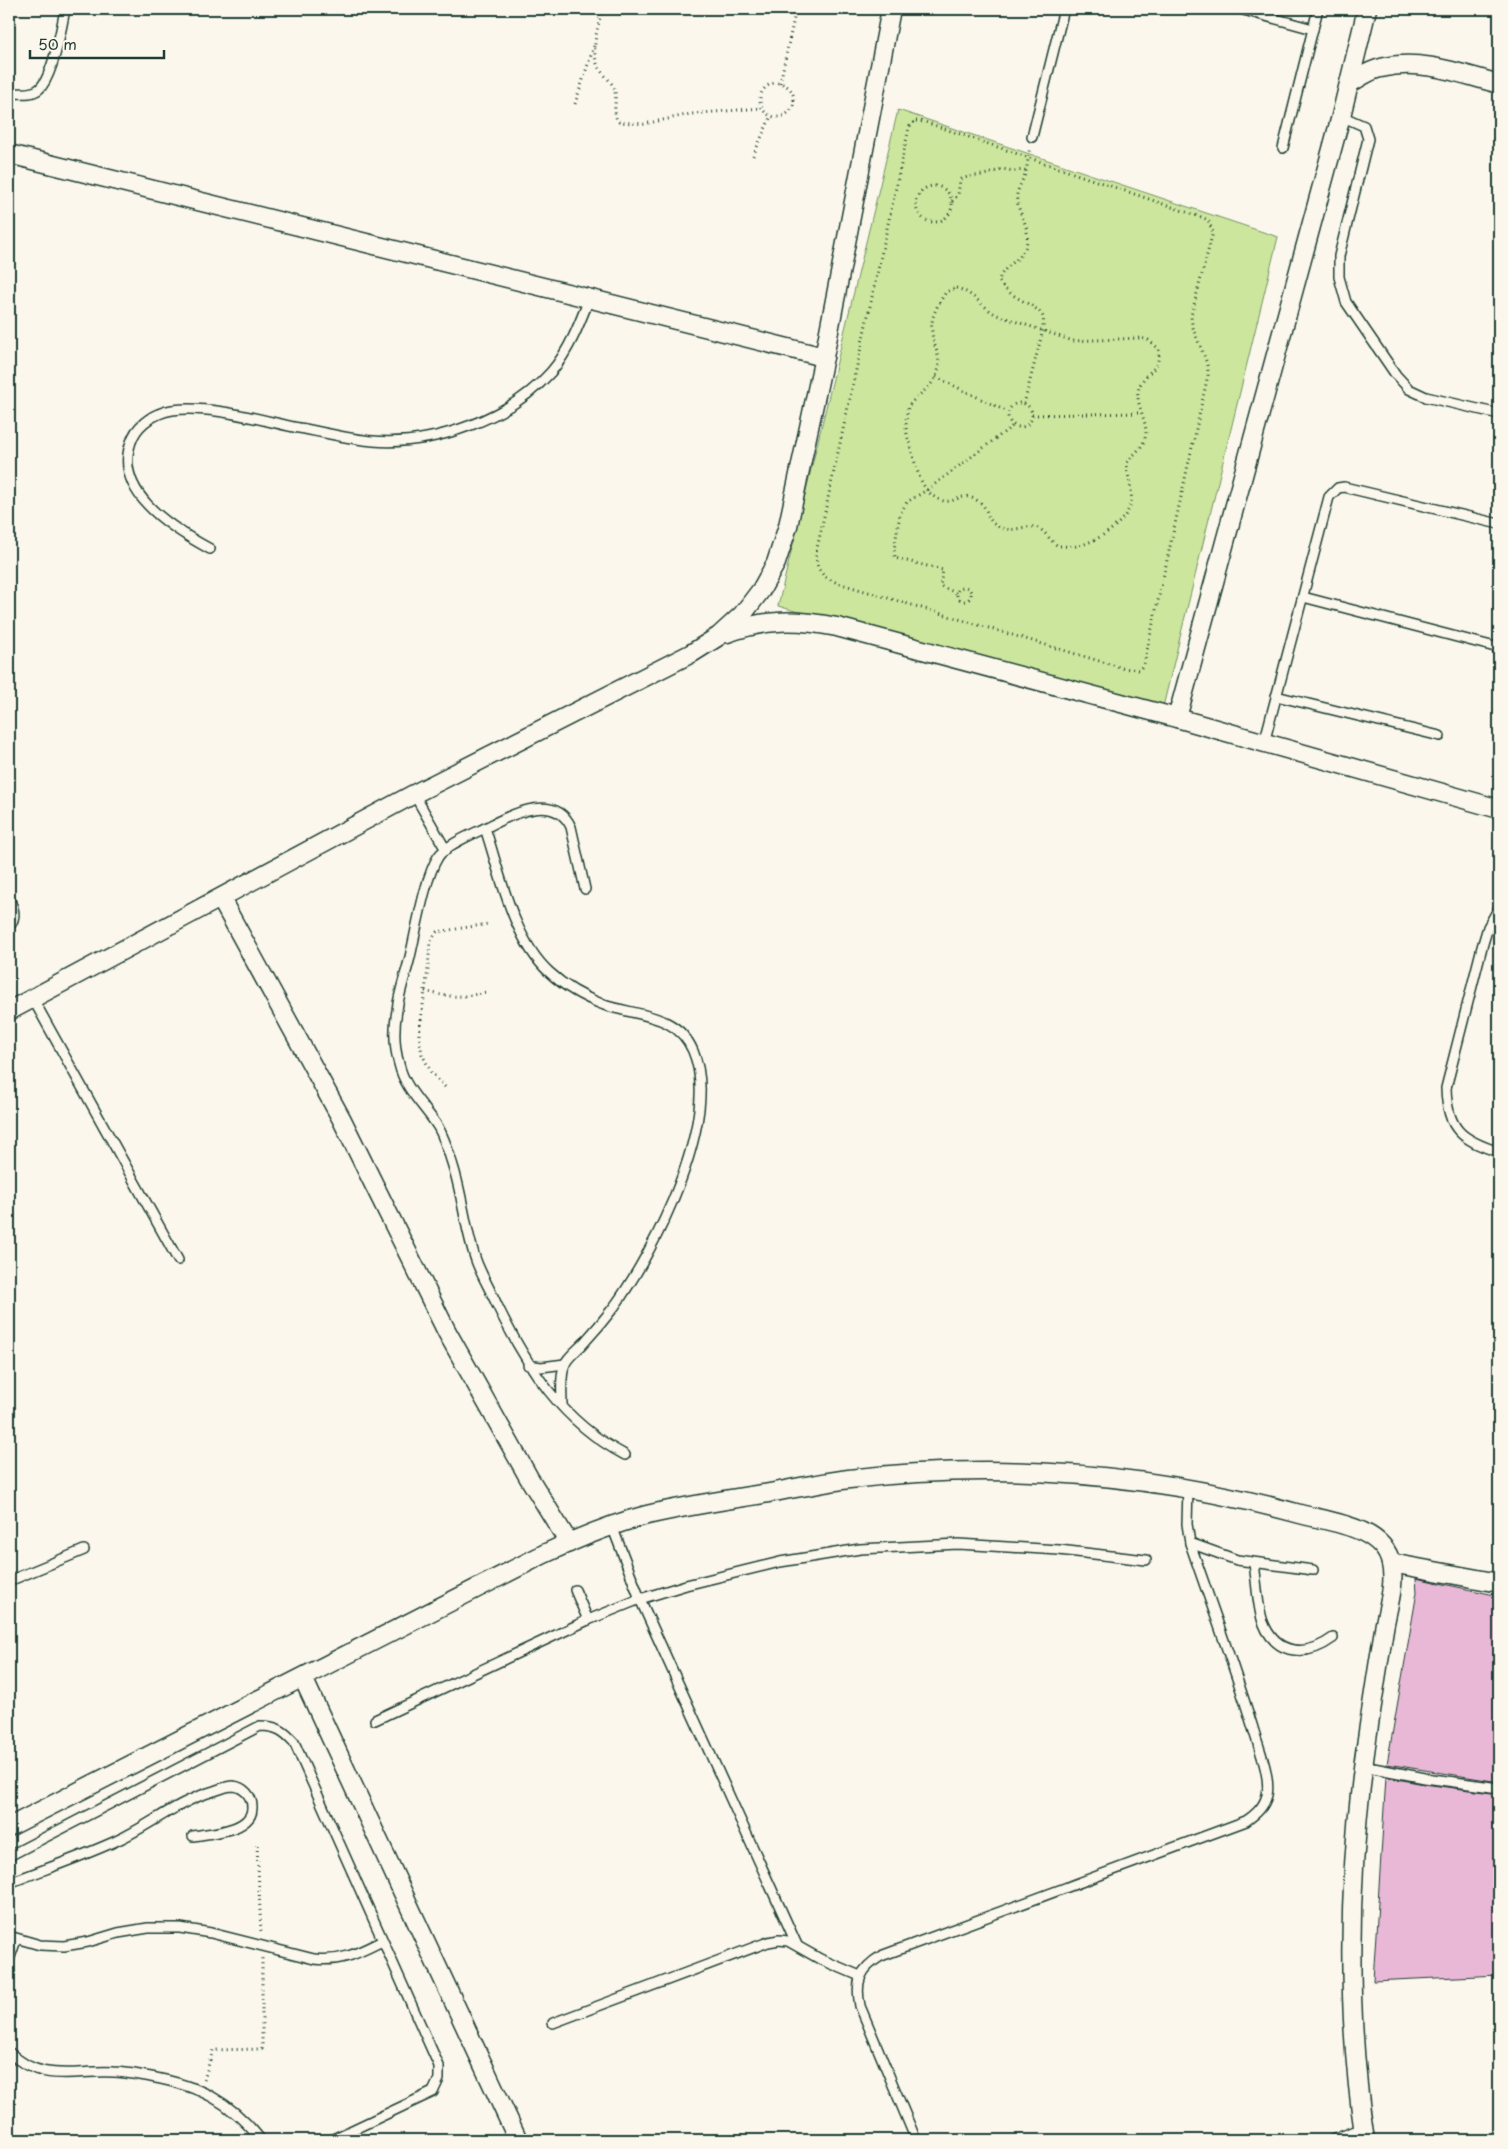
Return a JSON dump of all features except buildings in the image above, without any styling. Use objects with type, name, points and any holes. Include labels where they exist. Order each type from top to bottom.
[{"type":"street","points":[[9,1012],[414,794],[692,653],[718,636],[742,615],[761,590],[776,563],[788,526],[824,358],[891,9]]},
{"type":"street","points":[[1177,718],[1350,83],[1368,9]]},
{"type":"street","points":[[1350,83],[1379,68],[1410,64],[1440,68],[1499,84]]},
{"type":"street","points":[[9,154],[824,358]]},
{"type":"street","points":[[718,636],[747,626],[777,621],[807,621],[837,627],[1177,718],[1499,809]]},
{"type":"street","points":[[222,899],[341,1118],[447,1332],[529,1478],[569,1543]]},
{"type":"street","points":[[9,1827],[569,1543],[612,1526],[684,1507],[849,1479],[947,1471],[1038,1472],[1110,1476],[1188,1487],[1264,1504],[1357,1530],[1373,1537],[1384,1548],[1391,1563],[1390,1596],[1363,1766],[1354,1864],[1352,1956],[1356,2049],[1364,2134]]},
{"type":"street","points":[[1391,1563],[1499,1583]]},
{"type":"street","points":[[303,1678],[518,2140]]},
{"type":"lane","points":[[13,92],[34,92],[43,84],[54,54],[65,9]]},
{"type":"lane","points":[[1032,137],[1064,9]]},
{"type":"lane","points":[[1240,9],[1313,29]]},
{"type":"lane","points":[[1283,148],[1318,9]]},
{"type":"lane","points":[[1341,116],[1364,126],[1368,139],[1339,256],[1339,277],[1346,302],[1396,375],[1409,389],[1426,397],[1499,414]]},
{"type":"lane","points":[[210,549],[186,536],[164,519],[144,500],[129,475],[128,453],[135,432],[145,422],[158,414],[172,410],[188,410],[231,414],[374,441],[407,441],[440,435],[502,412],[528,394],[551,372],[570,346],[589,299]]},
{"type":"lane","points":[[1264,743],[1329,497],[1338,488],[1344,487],[1499,524]]},
{"type":"lane","points":[[1303,597],[1499,648]]},
{"type":"lane","points":[[1276,696],[1440,736]]},
{"type":"lane","points":[[414,794],[446,850]]},
{"type":"lane","points":[[584,889],[571,827],[567,818],[559,811],[549,808],[528,811],[506,818],[439,854],[430,876],[397,1008],[396,1042],[398,1063],[405,1084],[438,1127],[446,1143],[460,1190],[477,1263],[528,1365],[562,1406],[606,1445],[625,1455]]},
{"type":"lane","points":[[485,828],[518,928],[533,954],[565,986],[584,997],[606,1005],[650,1015],[668,1022],[683,1034],[693,1050],[698,1069],[700,1085],[697,1116],[688,1163],[671,1207],[655,1241],[636,1274],[602,1321],[564,1364],[562,1406]]},
{"type":"lane","points":[[9,898],[15,912],[14,919],[9,927]]},
{"type":"lane","points":[[1499,908],[1488,927],[1482,947],[1446,1088],[1446,1108],[1454,1125],[1467,1139],[1499,1152]]},
{"type":"lane","points":[[33,999],[178,1260]]},
{"type":"lane","points":[[528,1365],[547,1366],[564,1364]]},
{"type":"lane","points":[[916,2140],[860,2006],[857,1991],[860,1976],[868,1964],[882,1956],[1226,1830],[1246,1821],[1259,1812],[1267,1794],[1266,1774],[1262,1756],[1242,1692],[1190,1543],[1187,1524],[1188,1487]]},
{"type":"lane","points":[[612,1526],[640,1599],[797,1945]]},
{"type":"lane","points":[[1190,1543],[1254,1564],[1313,1570]]},
{"type":"lane","points":[[375,1720],[588,1620],[640,1599],[686,1585],[780,1562],[860,1549],[958,1544],[1059,1550],[1146,1560]]},
{"type":"lane","points":[[9,1581],[84,1550]]},
{"type":"lane","points":[[1254,1564],[1262,1620],[1268,1634],[1279,1644],[1292,1650],[1307,1651],[1321,1647],[1333,1638]]},
{"type":"lane","points":[[575,1590],[588,1620]]},
{"type":"lane","points":[[9,1856],[260,1726],[273,1726],[285,1732],[294,1742],[439,2066],[439,2080],[433,2092],[331,2140]]},
{"type":"lane","points":[[1363,1766],[1425,1778],[1499,1788]]},
{"type":"lane","points":[[9,1882],[118,1840],[190,1799],[232,1786],[241,1788],[247,1793],[252,1801],[252,1809],[250,1817],[244,1823],[237,1827],[193,1836]]},
{"type":"lane","points":[[9,1960],[12,1938],[40,1945],[64,1946],[148,1928],[180,1928],[262,1945],[314,1959],[330,1960],[347,1958],[382,1941]]},
{"type":"lane","points":[[553,2022],[768,1942],[779,1940],[797,1945],[820,1958],[860,1976]]},
{"type":"lane","points":[[9,2052],[16,2059],[32,2068],[49,2074],[67,2075],[115,2072],[178,2082],[201,2090],[218,2099],[234,2111],[261,2140]]},
{"type":"lane","points":[[1332,2140],[1364,2134]]},
{"type":"path","points":[[575,104],[595,43],[602,9]]},
{"type":"path","points":[[780,82],[796,9]]},
{"type":"path","points":[[595,43],[595,57],[600,70],[614,88],[617,100],[615,115],[620,122],[644,124],[691,114],[761,108],[771,116],[783,116],[793,108],[794,95],[786,85],[780,82],[768,85],[760,95],[761,108]]},
{"type":"path","points":[[753,156],[771,116]]},
{"type":"path","points":[[925,122],[1028,157],[1201,217],[1211,224],[1212,232],[1191,316],[1191,324],[1208,367],[1208,375],[1144,664],[1139,670],[1123,668],[838,583],[826,579],[816,564],[820,534],[911,124],[925,122]]},
{"type":"path","points":[[1024,404],[1043,330],[1043,318],[1037,310],[1011,295],[1003,288],[999,281],[1003,272],[1016,262],[1023,253],[1027,242],[1026,223],[1017,200],[1027,170],[1032,137]]},
{"type":"path","points":[[952,201],[946,191],[941,188],[929,187],[919,194],[917,211],[925,220],[936,222],[947,217],[952,201],[958,196],[960,180],[963,178],[988,174],[1002,169],[1014,171],[1027,170]]},
{"type":"path","points":[[956,288],[964,290],[997,316],[1043,330],[1073,341],[1141,338],[1155,344],[1159,349],[1157,366],[1140,385],[1139,403],[1146,436],[1144,444],[1127,464],[1131,495],[1130,504],[1120,523],[1099,537],[1077,546],[1058,546],[1046,533],[1036,527],[1008,530],[997,526],[991,521],[987,509],[982,503],[968,497],[945,502],[938,499],[927,490],[916,473],[906,426],[908,407],[936,378],[939,358],[932,332],[934,314],[946,292],[956,288]]},
{"type":"path","points":[[936,378],[1008,412]]},
{"type":"path","points":[[1014,404],[1024,404],[1032,410],[1031,420],[1024,427],[1014,426],[1010,422],[1008,412],[1014,404]]},
{"type":"path","points":[[1032,416],[1142,413]]},
{"type":"path","points":[[956,592],[964,586],[970,590],[971,597],[962,601],[956,592],[940,586],[943,570],[898,560],[893,554],[903,507],[907,502],[927,490],[1014,426]]},
{"type":"path","points":[[445,1088],[431,1072],[422,1054],[418,1034],[430,942],[432,936],[443,930],[488,924]]},
{"type":"path","points":[[425,991],[445,997],[466,997],[486,992]]},
{"type":"path","points":[[201,2090],[213,2050],[262,2049],[262,1945],[257,1845]]},
{"type":"green space","points":[[898,110],[1278,237],[1160,719],[778,606]]}]
